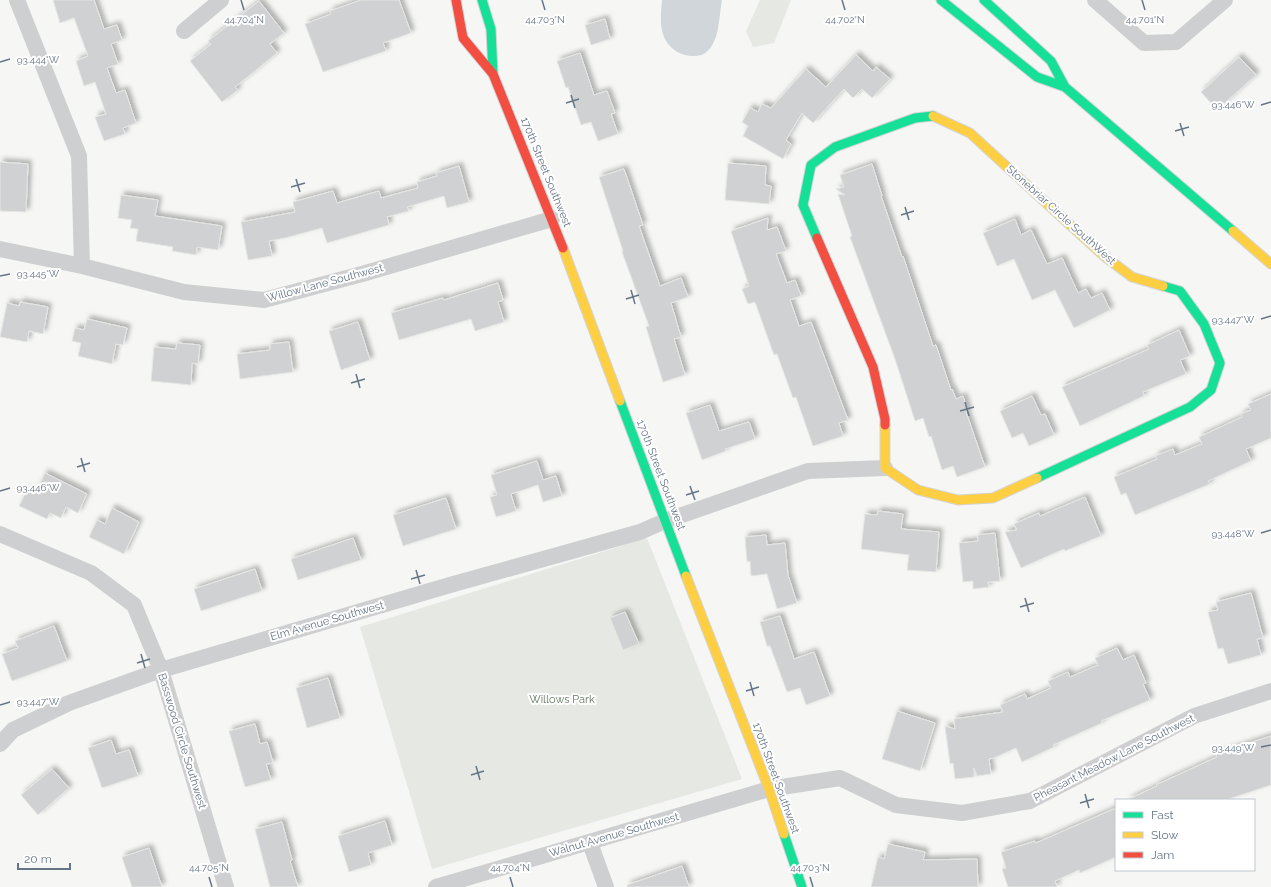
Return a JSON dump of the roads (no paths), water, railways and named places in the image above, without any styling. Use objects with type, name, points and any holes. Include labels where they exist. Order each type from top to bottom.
[{"type":"street","points":[[17,0],[79,156],[82,266]]},
{"type":"street","points":[[184,31],[221,0]]},
{"type":"street","name":"170th Street Southwest","points":[[456,0],[463,38],[493,74],[552,219],[666,522],[769,789],[802,887]]},
{"type":"street","name":"170th Street Southwest","points":[[482,0],[491,29],[493,74]]},
{"type":"street","points":[[941,0],[1037,77],[1065,87]]},
{"type":"street","points":[[984,0],[1051,62],[1065,87],[1271,264]]},
{"type":"street","points":[[1095,0],[1144,43],[1176,42],[1225,0]]},
{"type":"street","name":"Stonebriar Circle SouthWest","points":[[933,116],[970,133],[1103,255],[1132,277],[1180,291],[1204,324],[1220,363],[1211,390],[1190,407],[993,498],[958,500],[918,490],[885,468],[884,419],[873,367],[833,278],[803,205],[811,165],[835,147],[915,118],[933,116]]},
{"type":"street","name":"Willow Lane Southwest","points":[[0,249],[82,266],[184,292],[264,300],[362,274],[552,219]]},
{"type":"street","points":[[666,522],[808,471],[885,468]]},
{"type":"street","name":"Elm Avenue Southwest","points":[[0,744],[13,730],[69,703],[161,670],[458,583],[640,532],[666,522]]},
{"type":"street","name":"Basswood Circle Southwest","points":[[0,534],[91,573],[134,605],[161,670],[226,887]]},
{"type":"street","name":"Pheasant Meadow Lane Southwest","points":[[769,789],[840,778],[896,805],[962,813],[1030,800],[1194,716],[1271,691]]},
{"type":"street","name":"Walnut Avenue Southwest","points":[[436,887],[590,843],[769,789]]},
{"type":"street","points":[[590,843],[606,887]]},
{"type":"park label","name":"Willows Park","points":[[562,699]]}]
